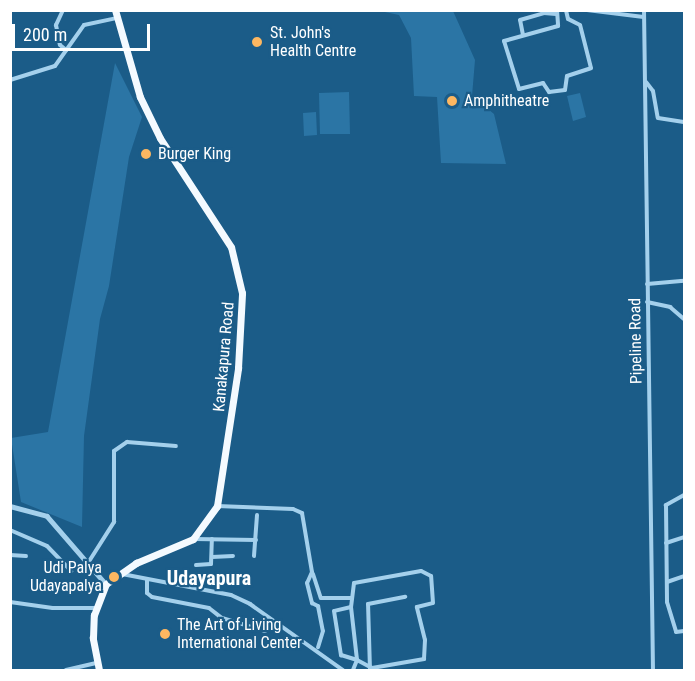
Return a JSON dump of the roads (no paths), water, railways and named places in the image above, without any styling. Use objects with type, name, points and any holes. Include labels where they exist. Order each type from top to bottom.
[{"type":"highway","name":"Kanakapura Road","points":[[98,667],[93,638],[95,608],[106,584],[118,574],[193,538],[218,506],[238,368],[242,293],[239,269],[231,247],[147,114],[116,14]]},
{"type":"street","points":[[523,35],[520,20],[557,12],[558,26],[504,41],[516,87],[543,83],[549,92],[565,90],[567,76],[587,71],[591,64],[580,25],[568,19],[566,10]]},
{"type":"street","points":[[586,10],[644,16]]},
{"type":"street","points":[[620,10],[625,14]]},
{"type":"street","name":"Pipeline Road","points":[[644,10],[653,670]]},
{"type":"street","points":[[60,11],[57,36],[66,50]]},
{"type":"street","points":[[10,80],[55,66],[84,25],[116,14]]},
{"type":"street","points":[[646,82],[653,91],[658,118],[684,123]]},
{"type":"street","points":[[647,284],[684,281]]},
{"type":"street","points":[[647,302],[670,307],[684,319]]},
{"type":"street","points":[[88,562],[114,522],[114,451],[127,442],[176,446]]},
{"type":"street","points":[[684,495],[666,501],[666,582],[674,627],[676,632],[684,631]]},
{"type":"street","points":[[10,506],[47,516],[106,584]]},
{"type":"street","points":[[218,506],[299,510],[305,521],[312,572],[321,598],[351,598]]},
{"type":"street","points":[[254,556],[257,515]]},
{"type":"street","points":[[10,530],[47,546],[71,572]]},
{"type":"street","points":[[666,543],[684,537]]},
{"type":"street","points":[[193,538],[256,540]]},
{"type":"street","points":[[196,565],[209,566],[212,557],[212,539]]},
{"type":"street","points":[[10,555],[26,556]]},
{"type":"street","points":[[212,557],[233,556]]},
{"type":"street","points":[[351,607],[336,610],[334,615],[341,655],[357,660],[371,669],[424,659],[425,640],[417,607],[433,603],[431,576],[421,570],[366,579],[351,587],[357,660],[353,670]]},
{"type":"street","points":[[312,572],[307,583],[312,603],[319,607],[323,631],[318,647]]},
{"type":"street","points":[[118,574],[231,594],[343,670]]},
{"type":"street","points":[[666,582],[684,576]]},
{"type":"street","points":[[147,580],[147,593],[152,597],[209,608],[222,618],[265,632],[276,623]]},
{"type":"street","points":[[371,669],[368,604],[405,597]]},
{"type":"street","points":[[10,602],[53,608],[95,608]]},
{"type":"street","points":[[66,670],[98,667]]},
{"type":"place","name":"St. John's Health Centre","points":[[257,42]]},
{"type":"place","name":"Amphitheatre","points":[[452,101]]},
{"type":"place","name":"Burger King","points":[[146,154]]},
{"type":"place","name":"Udi Palya Udayapalya","points":[[114,577]]},
{"type":"place","name":"The Art of Living International Center","points":[[165,634]]},
{"type":"district","name":"Udayapura","points":[[209,578]]}]
